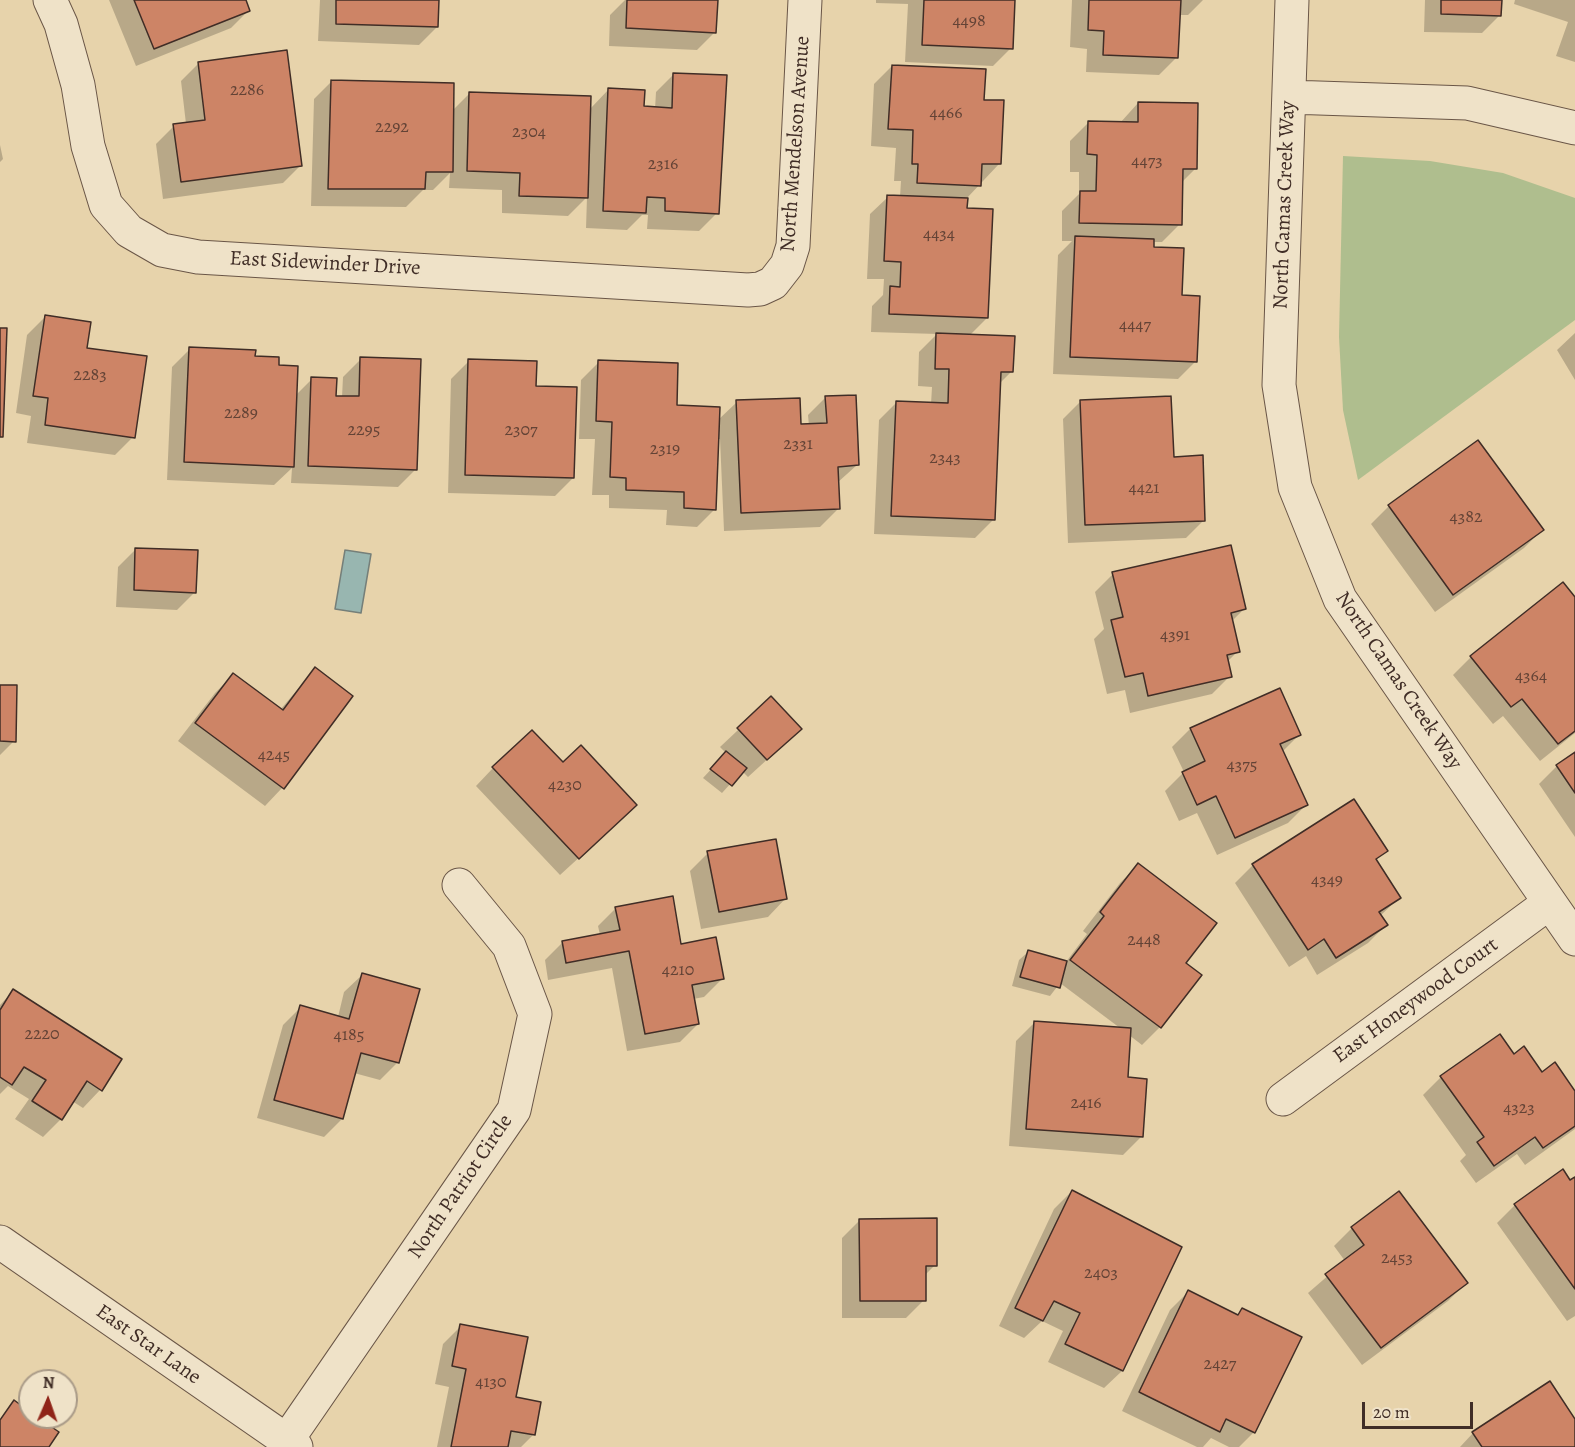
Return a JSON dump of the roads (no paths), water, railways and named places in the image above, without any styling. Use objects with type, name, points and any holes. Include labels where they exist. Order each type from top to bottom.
[{"type":"street","name":"East Sidewinder Drive","points":[[50,0],[61,24],[78,85],[88,146],[106,205],[129,231],[162,250],[176,255],[198,257],[747,290],[760,289],[773,283]]},
{"type":"street","name":"North Mendelson Avenue","points":[[773,283],[787,265],[793,246],[805,0]]},
{"type":"street","name":"North Camas Creek Way","points":[[1293,0],[1279,385],[1295,487],[1340,599],[1575,939]]},
{"type":"street","points":[[1289,97],[1467,104],[1575,128]]},
{"type":"street","name":"North Patriot Circle","points":[[292,1444],[514,1110],[535,1014],[508,946],[459,885]]},
{"type":"street","name":"East Honeywood Court","points":[[1283,1099],[1549,903]]},
{"type":"street","name":"East Star Lane","points":[[0,1242],[292,1444]]},
{"type":"water","points":[[345,550],[371,554],[361,613],[335,609]]}]
